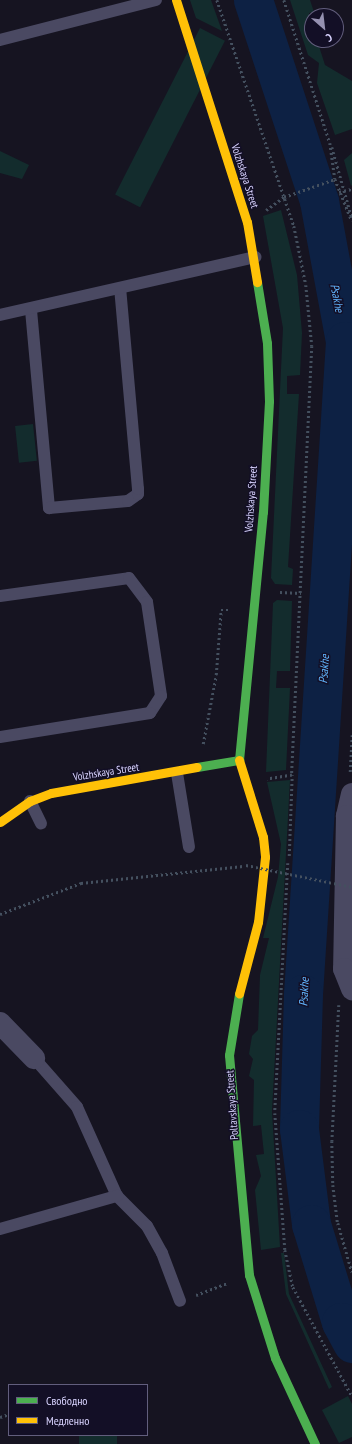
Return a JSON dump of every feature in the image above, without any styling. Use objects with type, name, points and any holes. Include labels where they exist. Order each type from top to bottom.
[{"type":"street","name":"Volzhskaya Street","points":[[0,822],[30,801],[51,793],[177,773],[239,760],[263,512],[269,401],[266,343],[255,256],[242,204],[176,0]]},
{"type":"street","name":"Poltavskaya Street","points":[[239,760],[263,837],[265,858],[258,922],[237,1003],[229,1055],[229,1095],[249,1275],[276,1358],[315,1444]]},
{"type":"street","points":[[352,794],[347,816],[344,969],[352,989]]},
{"type":"street","points":[[0,1022],[34,1058]]},
{"type":"lane","points":[[0,40],[156,0]]},
{"type":"lane","points":[[0,315],[31,310],[255,256]]},
{"type":"lane","points":[[31,310],[49,508],[128,500],[138,494],[138,489],[120,289]]},
{"type":"lane","points":[[0,596],[129,578],[147,602],[162,696],[150,713],[0,737]]},
{"type":"lane","points":[[177,773],[189,847]]},
{"type":"lane","points":[[30,801],[41,824]]},
{"type":"lane","points":[[34,1058],[77,1107],[117,1196],[147,1226],[162,1253],[180,1301]]},
{"type":"lane","points":[[0,1229],[117,1196]]},
{"type":"path","points":[[217,0],[284,198],[306,285],[312,346],[275,1113],[284,1250],[293,1287],[352,1396]]},
{"type":"path","points":[[284,0],[345,191],[352,218]]},
{"type":"path","points":[[330,143],[335,179],[352,221]]},
{"type":"path","points":[[284,198],[335,179]]},
{"type":"path","points":[[340,192],[352,189]]},
{"type":"path","points":[[280,592],[301,593]]},
{"type":"path","points":[[246,782],[292,775]]},
{"type":"path","points":[[0,914],[81,883],[246,865],[352,887]]},
{"type":"path","points":[[335,1077],[333,1185],[338,1223],[352,1272]]},
{"type":"path","points":[[180,1301],[249,1275]]},
{"type":"green space","points":[[190,0],[211,0],[222,31],[196,18]]},
{"type":"green space","points":[[290,0],[310,0],[313,8],[304,8],[304,43]]},
{"type":"green space","points":[[200,28],[225,41],[140,207],[115,195]]},
{"type":"green space","points":[[306,48],[320,48],[325,65],[352,81],[352,129],[335,135],[317,83],[319,63],[308,55]]},
{"type":"green space","points":[[0,151],[29,165],[22,179],[0,173]]},
{"type":"green space","points":[[352,153],[352,185],[351,186],[344,160]]},
{"type":"green space","points":[[281,210],[297,275],[302,333],[300,375],[287,376],[287,394],[299,394],[288,567],[293,569],[292,585],[275,584],[271,578],[283,328],[263,216]]},
{"type":"green space","points":[[33,424],[37,461],[19,463],[15,426]]},
{"type":"green space","points":[[277,600],[292,601],[290,671],[277,671],[276,688],[290,688],[286,770],[266,772],[273,603]]},
{"type":"green space","points":[[290,780],[272,1111],[280,1247],[261,1250],[255,1190],[261,1176],[256,1155],[264,1154],[261,1125],[253,1126],[254,1080],[249,1076],[253,1059],[249,1054],[252,1036],[258,1030],[260,975],[269,938],[263,938],[278,877],[281,844],[267,782]]},
{"type":"green space","points":[[281,1253],[284,1253],[289,1294],[332,1387],[329,1389],[286,1294]]},
{"type":"green space","points":[[348,1396],[352,1404],[352,1437],[339,1443],[322,1410]]},
{"type":"green space","points":[[79,1436],[117,1436],[117,1444],[79,1444]]},
{"type":"waterway","name":"Psakhe","points":[[253,0],[319,201],[345,341],[303,994],[299,1129],[311,1224],[341,1322],[352,1343]]},
{"type":"traffic: fast","points":[[197,767],[239,760],[263,512],[269,401],[267,343],[257,282]]},
{"type":"traffic: fast","points":[[239,994],[229,1055],[249,1275],[275,1358],[315,1444]]},
{"type":"traffic: slow","points":[[176,0],[247,222],[257,282]]},
{"type":"traffic: slow","points":[[239,760],[263,837],[265,857],[258,922],[239,994]]},
{"type":"traffic: slow","points":[[0,822],[30,801],[51,793],[197,767]]}]
